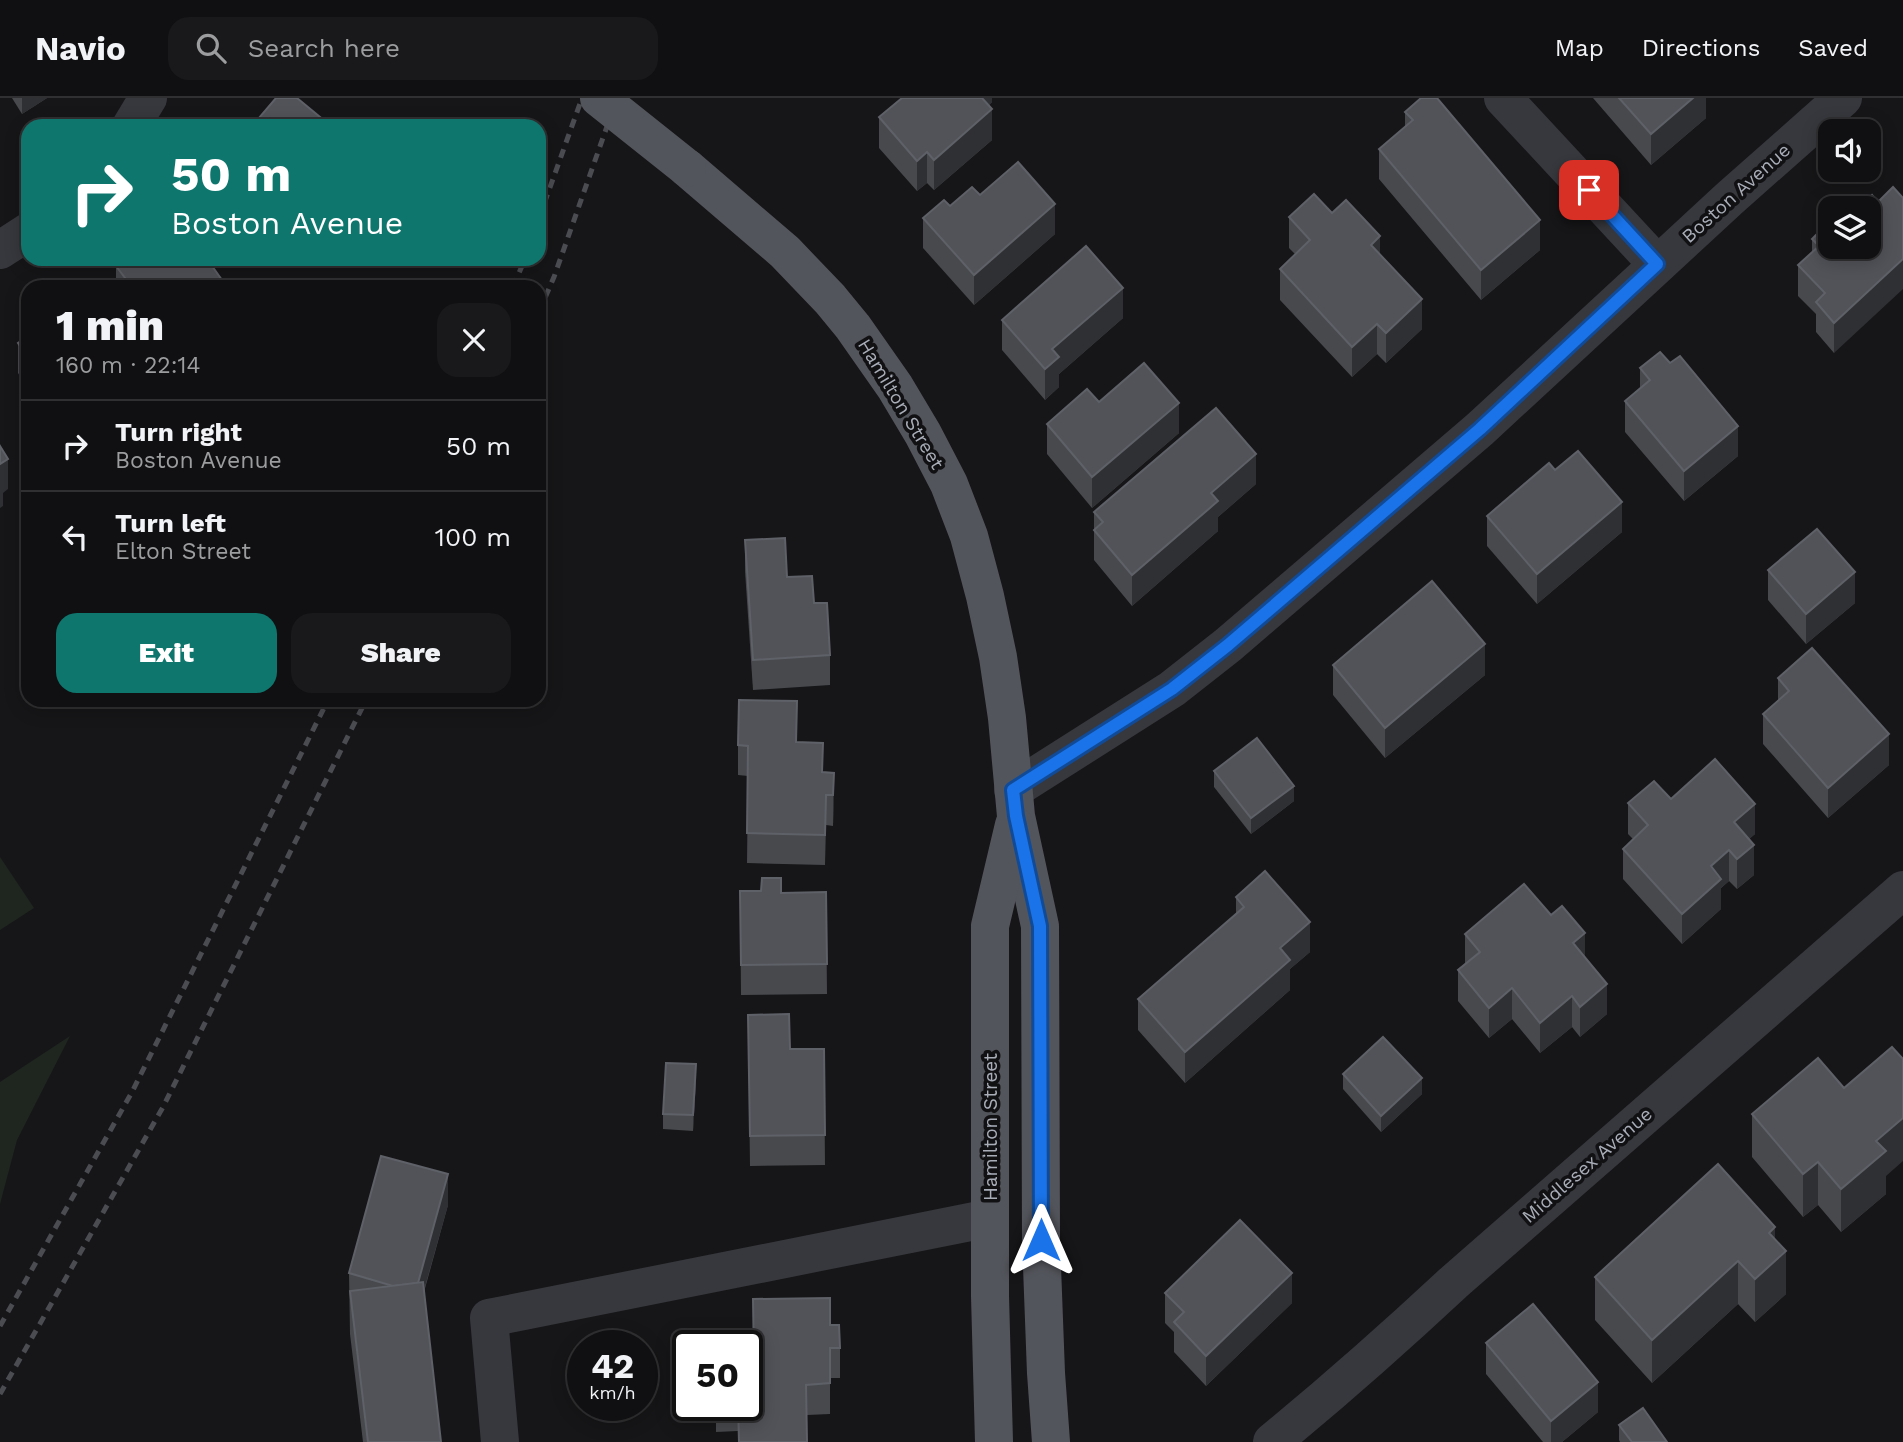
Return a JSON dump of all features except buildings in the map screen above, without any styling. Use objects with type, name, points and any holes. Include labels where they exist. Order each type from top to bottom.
[{"type":"main road","name":"Hamilton Street","points":[[599,98],[687,168],[785,252],[830,299],[881,366],[923,434],[949,484],[969,536],[998,657],[1014,803],[1040,926],[1041,1240],[1051,1442]]},
{"type":"main road","name":"Hamilton Street","points":[[994,1442],[990,1218],[990,926],[1014,803]]},
{"type":"street","points":[[135,119],[148,98]]},
{"type":"street","points":[[1503,98],[1657,264]]},
{"type":"street","name":"Boston Avenue","points":[[1014,803],[1172,689],[1228,645],[1480,429],[1657,264],[1843,98]]},
{"type":"street","points":[[0,250],[21,236]]},
{"type":"street","name":"Middlesex Avenue","points":[[1272,1442],[1324,1400],[1453,1283],[1903,890]]},
{"type":"street","points":[[500,1442],[489,1318],[990,1218]]},
{"type":"shaded area","points":[[0,857],[34,908],[0,930]]},
{"type":"shaded area","points":[[70,1036],[17,1140],[0,1204],[0,1082]]},
{"type":"railway","points":[[546,198],[582,98]]},
{"type":"railway","points":[[546,296],[617,98]]},
{"type":"railway","points":[[516,280],[522,266]]},
{"type":"railway","points":[[0,1326],[132,1092],[324,707]]},
{"type":"railway","points":[[0,1394],[163,1107],[363,707]]},
{"type":"route","points":[[1041,1240],[1040,926],[1016,816],[1013,790],[1172,689],[1228,645],[1480,429],[1657,264],[1589,190]]}]
